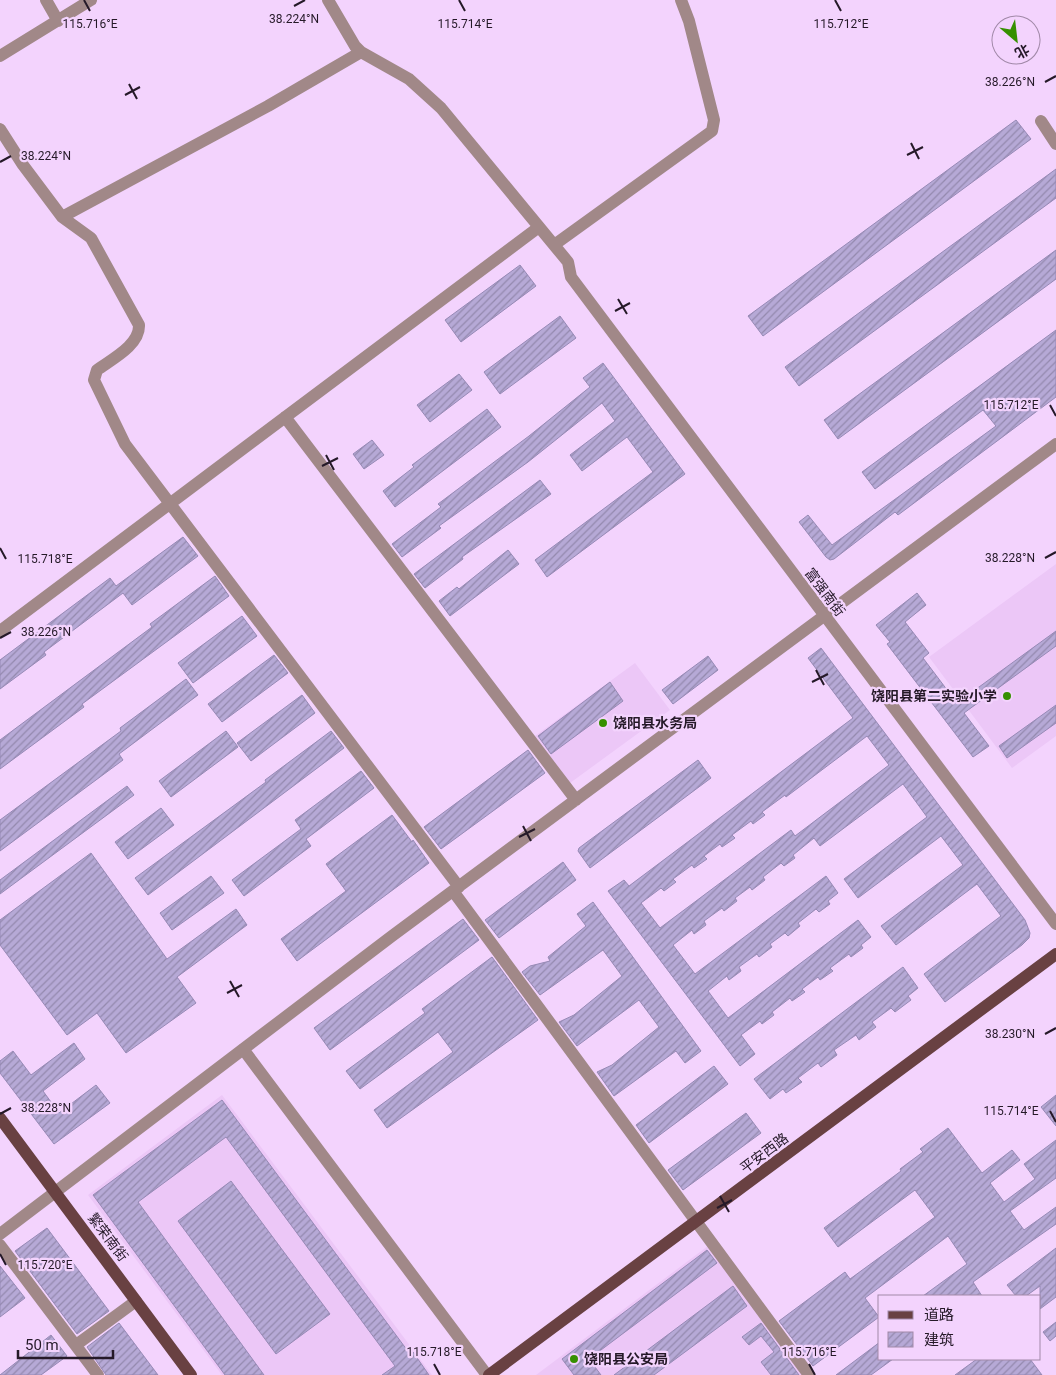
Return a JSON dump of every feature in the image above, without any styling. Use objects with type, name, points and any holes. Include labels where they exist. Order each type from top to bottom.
[{"type":"main road","name":"平安西路","points":[[488,1375],[1056,954]]},
{"type":"main road","name":"繁荣南街","points":[[0,1118],[191,1375]]},
{"type":"street","points":[[46,0],[58,21]]},
{"type":"street","points":[[0,56],[91,0]]},
{"type":"street","points":[[554,245],[712,131],[714,120],[689,21],[680,0]]},
{"type":"street","points":[[62,217],[268,106],[361,52],[355,46],[331,1]]},
{"type":"street","name":"富强南街","points":[[361,52],[419,86],[441,108],[568,262],[571,277],[1056,924]]},
{"type":"street","points":[[1041,121],[1056,144]]},
{"type":"street","points":[[0,129],[23,165],[62,217],[91,238],[140,325],[140,332],[135,341],[97,370],[94,380],[125,444],[456,889],[695,1222],[809,1375]]},
{"type":"street","points":[[0,631],[539,227]]},
{"type":"street","points":[[285,417],[576,800]]},
{"type":"street","points":[[0,1234],[456,889],[1056,444]]},
{"type":"street","points":[[243,1050],[488,1375]]},
{"type":"street","points":[[0,1245],[98,1375]]},
{"type":"street","points":[[76,1345],[136,1301]]},
{"type":"shaded area","name":"饶阳县第二实验小学","points":[[1056,564],[1056,736],[1012,768],[929,657]]},
{"type":"shaded area","name":"饶阳县水务局","points":[[635,663],[670,710],[570,783],[535,736]]},
{"type":"shaded area","points":[[222,1095],[432,1375],[222,1375],[88,1195]]},
{"type":"shaded area","points":[[708,1246],[804,1375],[536,1375]]},
{"type":"building","points":[[1016,120],[1031,139],[763,336],[748,316]]},
{"type":"building","points":[[1056,169],[1056,198],[799,386],[785,367]]},
{"type":"building","points":[[1056,250],[1056,279],[838,439],[824,420]]},
{"type":"building","points":[[520,265],[536,286],[461,342],[445,320]]},
{"type":"building","points":[[560,316],[576,338],[500,394],[484,372]]},
{"type":"building","points":[[1056,330],[1056,397],[898,515],[895,512],[834,559],[830,560],[826,557],[799,522],[808,515],[832,545],[996,426],[983,410],[875,489],[862,472]]},
{"type":"building","points":[[603,363],[685,474],[547,577],[535,560],[653,472],[627,437],[582,471],[570,455],[615,421],[602,403],[528,462],[439,526],[441,528],[402,557],[392,544],[441,507],[438,504],[529,436],[590,387],[583,378]]},
{"type":"building","points":[[459,374],[472,390],[430,422],[417,405]]},
{"type":"building","points":[[487,409],[501,427],[395,507],[383,491],[414,467],[412,465]]},
{"type":"building","points":[[372,440],[384,455],[364,469],[353,454]]},
{"type":"building","points":[[540,480],[551,494],[462,557],[463,559],[425,588],[414,574]]},
{"type":"building","points":[[183,537],[198,556],[132,605],[123,593],[44,652],[46,655],[0,689],[0,660],[110,578],[116,586]]},
{"type":"building","points":[[508,550],[519,564],[450,616],[439,601],[457,587],[459,589]]},
{"type":"building","points":[[215,576],[229,596],[82,704],[84,707],[0,769],[0,740],[152,627],[150,624]]},
{"type":"building","points":[[917,593],[926,605],[905,622],[929,653],[923,658],[957,703],[1056,631],[1056,646],[964,713],[989,746],[973,757],[887,644],[890,642],[876,625]]},
{"type":"building","points":[[242,616],[257,636],[193,683],[178,663]]},
{"type":"building","points":[[821,648],[1025,920],[1030,933],[1029,938],[1022,945],[945,1002],[924,974],[1001,916],[977,884],[896,945],[881,926],[963,865],[941,836],[858,898],[844,879],[927,817],[903,784],[820,846],[814,838],[793,855],[795,858],[784,866],[781,863],[763,877],[765,880],[752,890],[750,887],[735,898],[737,901],[724,911],[722,908],[704,921],[706,925],[694,934],[692,930],[673,945],[695,974],[826,876],[838,893],[828,901],[830,904],[819,912],[816,909],[798,923],[800,926],[788,936],[785,933],[770,944],[772,947],[759,957],[757,954],[739,967],[741,971],[729,980],[727,976],[708,991],[728,1018],[858,920],[871,937],[861,945],[863,948],[851,957],[849,954],[830,968],[833,971],[820,980],[818,977],[802,989],[805,992],[792,1001],[790,998],[772,1012],[774,1015],[762,1024],[760,1021],[741,1035],[755,1054],[740,1066],[608,891],[624,880],[629,886],[853,718],[808,658]],"holes":[[[867,736],[889,765],[795,836],[791,830],[660,928],[641,903],[661,888],[664,891],[676,882],[673,879],[692,865],[694,868],[707,859],[704,856],[720,844],[722,847],[735,838],[732,835],[751,821],[753,824],[765,815],[762,812],[785,795],[786,797]]]},
{"type":"building","points":[[274,655],[288,673],[222,722],[208,704]]},
{"type":"building","points":[[708,656],[718,670],[673,704],[662,690]]},
{"type":"building","points":[[186,679],[198,695],[119,754],[123,760],[0,851],[0,820],[121,731],[120,728]]},
{"type":"building","points":[[610,682],[623,701],[551,754],[538,736]]},
{"type":"building","points":[[302,695],[315,713],[251,761],[237,743]]},
{"type":"building","points":[[1056,705],[1056,723],[1007,758],[999,746]]},
{"type":"building","points":[[226,731],[238,747],[171,797],[159,781]]},
{"type":"building","points":[[331,731],[344,748],[148,895],[135,878],[266,782],[265,780]]},
{"type":"building","points":[[528,750],[545,773],[441,849],[424,827]]},
{"type":"building","points":[[698,760],[711,778],[590,868],[578,851],[579,848]]},
{"type":"building","points":[[361,771],[374,788],[306,839],[311,846],[244,896],[232,880],[301,829],[295,820]]},
{"type":"building","points":[[127,786],[134,795],[0,894],[0,880]]},
{"type":"building","points":[[161,808],[174,825],[128,859],[115,842]]},
{"type":"building","points":[[392,815],[429,863],[297,961],[281,939],[346,891],[326,864]]},
{"type":"building","points":[[91,853],[167,959],[236,909],[247,925],[177,977],[196,1003],[126,1053],[97,1013],[67,1035],[0,945],[0,920]]},
{"type":"building","points":[[563,862],[576,880],[499,938],[485,920]]},
{"type":"building","points":[[211,876],[224,893],[172,930],[160,913]]},
{"type":"building","points":[[593,902],[701,1051],[685,1063],[676,1051],[614,1096],[597,1072],[612,1065],[659,1027],[639,1000],[577,1046],[559,1022],[574,1015],[622,976],[603,950],[540,995],[522,972],[530,966],[550,961],[548,957],[586,926],[577,914]]},
{"type":"building","points":[[463,919],[479,940],[330,1050],[314,1028]]},
{"type":"building","points":[[492,957],[538,1020],[387,1128],[374,1110],[453,1052],[438,1032],[360,1089],[346,1071],[425,1013],[422,1009]]},
{"type":"building","points":[[903,967],[918,988],[908,996],[911,1000],[895,1012],[891,1008],[872,1022],[876,1027],[859,1040],[856,1035],[834,1050],[837,1055],[821,1067],[818,1063],[798,1078],[802,1082],[786,1093],[783,1089],[770,1099],[754,1079]]},
{"type":"building","points":[[74,1043],[85,1059],[43,1091],[59,1113],[96,1085],[110,1103],[54,1144],[0,1073],[0,1061],[13,1051],[31,1075]]},
{"type":"building","points":[[714,1066],[728,1084],[649,1143],[636,1125]]},
{"type":"building","points":[[1056,1095],[1056,1126],[1041,1107]]},
{"type":"building","points":[[222,1100],[410,1354],[413,1352],[429,1375],[382,1375],[395,1366],[226,1137],[138,1202],[264,1375],[225,1375],[93,1195]]},
{"type":"building","points":[[746,1113],[761,1133],[683,1190],[668,1170]]},
{"type":"building","points":[[948,1128],[982,1173],[1012,1150],[1020,1160],[990,1183],[1004,1202],[1035,1179],[1024,1164],[1056,1140],[1056,1178],[1010,1211],[1024,1230],[1056,1207],[1056,1224],[973,1282],[981,1295],[924,1295],[967,1264],[948,1236],[865,1298],[878,1318],[813,1366],[779,1321],[845,1272],[850,1279],[935,1217],[915,1190],[838,1247],[824,1228],[901,1171],[900,1169],[923,1152],[920,1149]]},
{"type":"building","points":[[231,1181],[330,1314],[276,1354],[178,1221]]},
{"type":"building","points":[[47,1228],[109,1311],[77,1334],[15,1251]]},
{"type":"building","points":[[1056,1248],[1056,1297],[1041,1308],[1040,1286],[1027,1295],[1015,1295],[1007,1285]]},
{"type":"building","points":[[707,1250],[717,1263],[589,1359],[601,1375],[574,1375],[562,1359]]},
{"type":"building","points":[[0,1266],[25,1298],[0,1317]]},
{"type":"building","points":[[733,1286],[747,1306],[654,1375],[614,1375]]},
{"type":"building","points":[[1056,1322],[1056,1336],[1050,1341],[1043,1332]]},
{"type":"building","points":[[119,1323],[158,1375],[106,1375],[87,1347]]},
{"type":"building","points":[[761,1323],[799,1375],[771,1375],[761,1362],[774,1352],[761,1336],[749,1345],[742,1337]]},
{"type":"building","points":[[51,1335],[67,1356],[41,1375],[0,1375]]},
{"type":"building","points":[[878,1344],[878,1360],[892,1360],[871,1375],[836,1375]]},
{"type":"building","points":[[976,1360],[1031,1360],[1042,1375],[955,1375]]},
{"type":"place","name":"饶阳县第二实验小学","points":[[1007,696]]},
{"type":"place","name":"饶阳县水务局","points":[[603,723]]},
{"type":"place","name":"饶阳县公安局","points":[[574,1359]]}]
